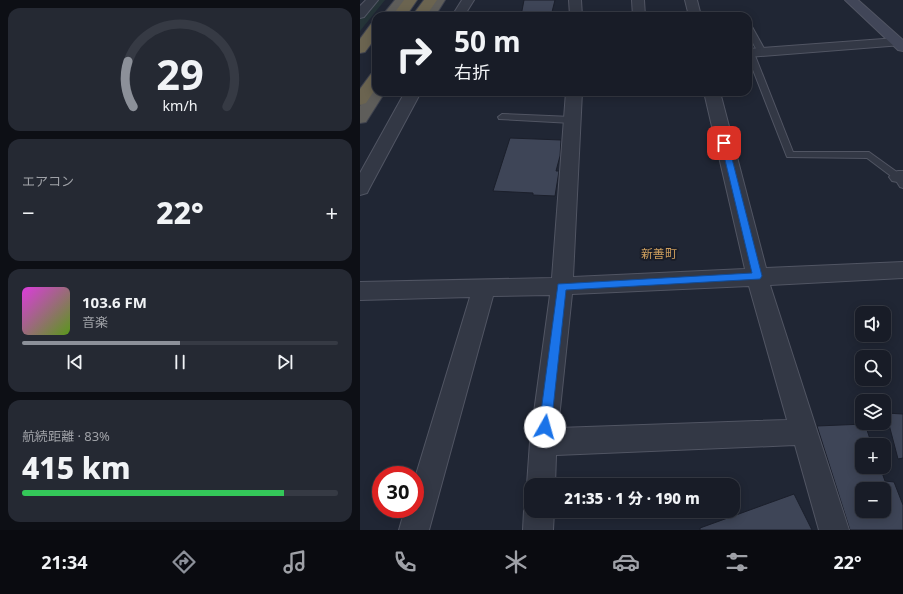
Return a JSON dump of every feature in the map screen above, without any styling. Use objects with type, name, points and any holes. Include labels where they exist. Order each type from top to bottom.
[{"type":"highway","points":[[386,12],[394,0]]},
{"type":"highway","points":[[392,12],[402,0]]},
{"type":"highway","points":[[402,12],[411,0]]},
{"type":"highway","points":[[422,12],[430,0]]},
{"type":"highway","points":[[431,12],[439,0]]},
{"type":"highway","points":[[439,12],[447,0]]},
{"type":"highway","points":[[361,55],[372,34]]},
{"type":"highway","points":[[361,55],[372,38]]},
{"type":"highway","points":[[361,55],[372,48]]},
{"type":"highway","points":[[360,100],[372,83]]},
{"type":"highway","points":[[360,118],[374,96]]},
{"type":"main road","points":[[851,0],[900,44]]},
{"type":"street","points":[[360,14],[372,0]]},
{"type":"street","points":[[460,12],[468,0]]},
{"type":"street","points":[[575,0],[576,12]]},
{"type":"street","points":[[638,0],[639,12]]},
{"type":"street","points":[[691,0],[694,12]]},
{"type":"street","points":[[753,52],[900,44]]},
{"type":"street","points":[[360,189],[411,96]]},
{"type":"street","points":[[541,478],[543,442],[562,286],[574,96]]},
{"type":"street","points":[[713,96],[757,276],[834,530]]},
{"type":"street","points":[[360,291],[562,286],[903,270]]},
{"type":"street","points":[[414,530],[484,288]]},
{"type":"street","points":[[543,442],[804,432]]},
{"type":"street","points":[[538,530],[539,518]]},
{"type":"lane","points":[[753,52],[790,155],[869,155],[901,180]]},
{"type":"lane","points":[[502,117],[572,120]]},
{"type":"shaded area","points":[[376,0],[385,0],[375,12],[372,12],[372,16],[360,31],[360,19]]},
{"type":"building","points":[[524,0],[555,0],[552,12],[522,12]]},
{"type":"building","points":[[510,138],[561,140],[560,156],[556,171],[559,171],[555,196],[533,195],[533,193],[493,191]]},
{"type":"building","points":[[891,413],[903,414],[903,458],[898,459],[890,430]]},
{"type":"building","points":[[855,424],[855,430],[867,430],[870,438],[855,438],[855,474],[882,474],[885,481],[894,482],[903,505],[903,530],[850,530],[817,426]]},
{"type":"building","points":[[794,494],[812,530],[700,530],[700,528],[728,518],[740,518],[740,514]]},
{"type":"district","name":"新善町","points":[[659,254]]},
{"type":"route","points":[[545,427],[562,286],[757,276],[724,143]]}]
